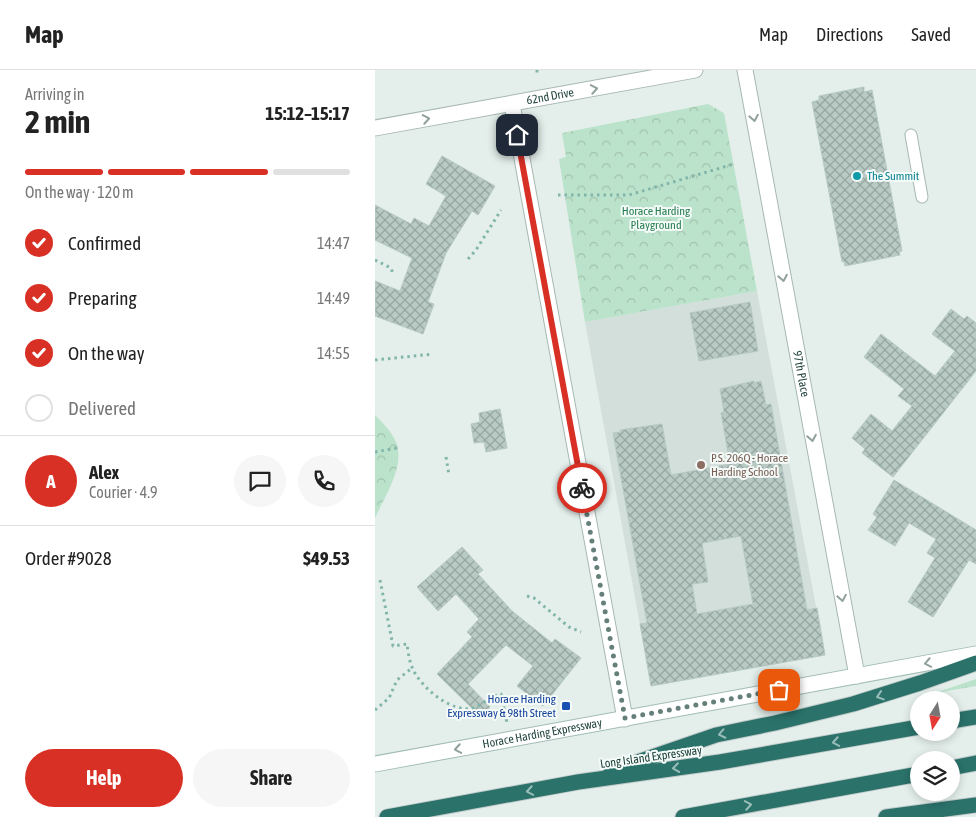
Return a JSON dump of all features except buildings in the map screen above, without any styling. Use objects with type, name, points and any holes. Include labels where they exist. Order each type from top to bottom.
[{"type":"highway","points":[[578,782],[716,735],[853,704],[976,663]]},
{"type":"highway","points":[[960,720],[976,717]]},
{"type":"highway","name":"Long Island Expressway","points":[[387,817],[578,782],[720,762],[910,729]]},
{"type":"highway","points":[[960,766],[976,763]]},
{"type":"highway","points":[[683,817],[910,776]]},
{"type":"highway","points":[[886,817],[976,805]]},
{"type":"highway","points":[[929,817],[976,805]]},
{"type":"street","name":"62nd Drive","points":[[375,128],[695,70]]},
{"type":"street","name":"97th Place","points":[[745,70],[857,676]]},
{"type":"street","points":[[512,104],[625,718]]},
{"type":"street","name":"Horace Harding Expressway","points":[[375,764],[976,654]]},
{"type":"lane","points":[[911,135],[922,197]]},
{"type":"path","points":[[557,195],[629,195],[734,164]]},
{"type":"path","points":[[468,259],[476,250],[501,210]]},
{"type":"path","points":[[375,260],[391,268],[393,274]]},
{"type":"path","points":[[375,360],[433,354]]},
{"type":"path","points":[[375,452],[397,448]]},
{"type":"path","points":[[446,457],[449,475]]},
{"type":"path","points":[[380,580],[393,646],[407,644],[412,668],[427,688],[453,706],[463,709],[474,707],[497,694],[501,694],[507,723]]},
{"type":"path","points":[[527,596],[534,598],[569,628],[581,632]]},
{"type":"path","points":[[375,710],[389,698],[397,680],[412,668]]},
{"type":"shaded area","name":"P.S. 206Q - Horace Harding School","points":[[757,291],[825,655],[651,686],[585,322]]},
{"type":"green space","name":"Horace Harding Playground","points":[[708,104],[724,113],[757,291],[585,322],[559,159],[566,157],[562,133]]},
{"type":"green space","points":[[375,415],[395,440],[398,449],[398,459],[393,480],[375,518]]},
{"type":"green space","points":[[976,679],[976,686],[941,691]]},
{"type":"way so far","points":[[582,488],[625,718],[779,690]]},
{"type":"place","name":"The Summit","points":[[857,176]]},
{"type":"place","name":"P.S. 206Q - Horace Harding School","points":[[701,465]]},
{"type":"place","name":"Horace Harding Expressway & 98th Street","points":[[566,706]]},
{"type":"route","points":[[517,135],[582,488]]}]
